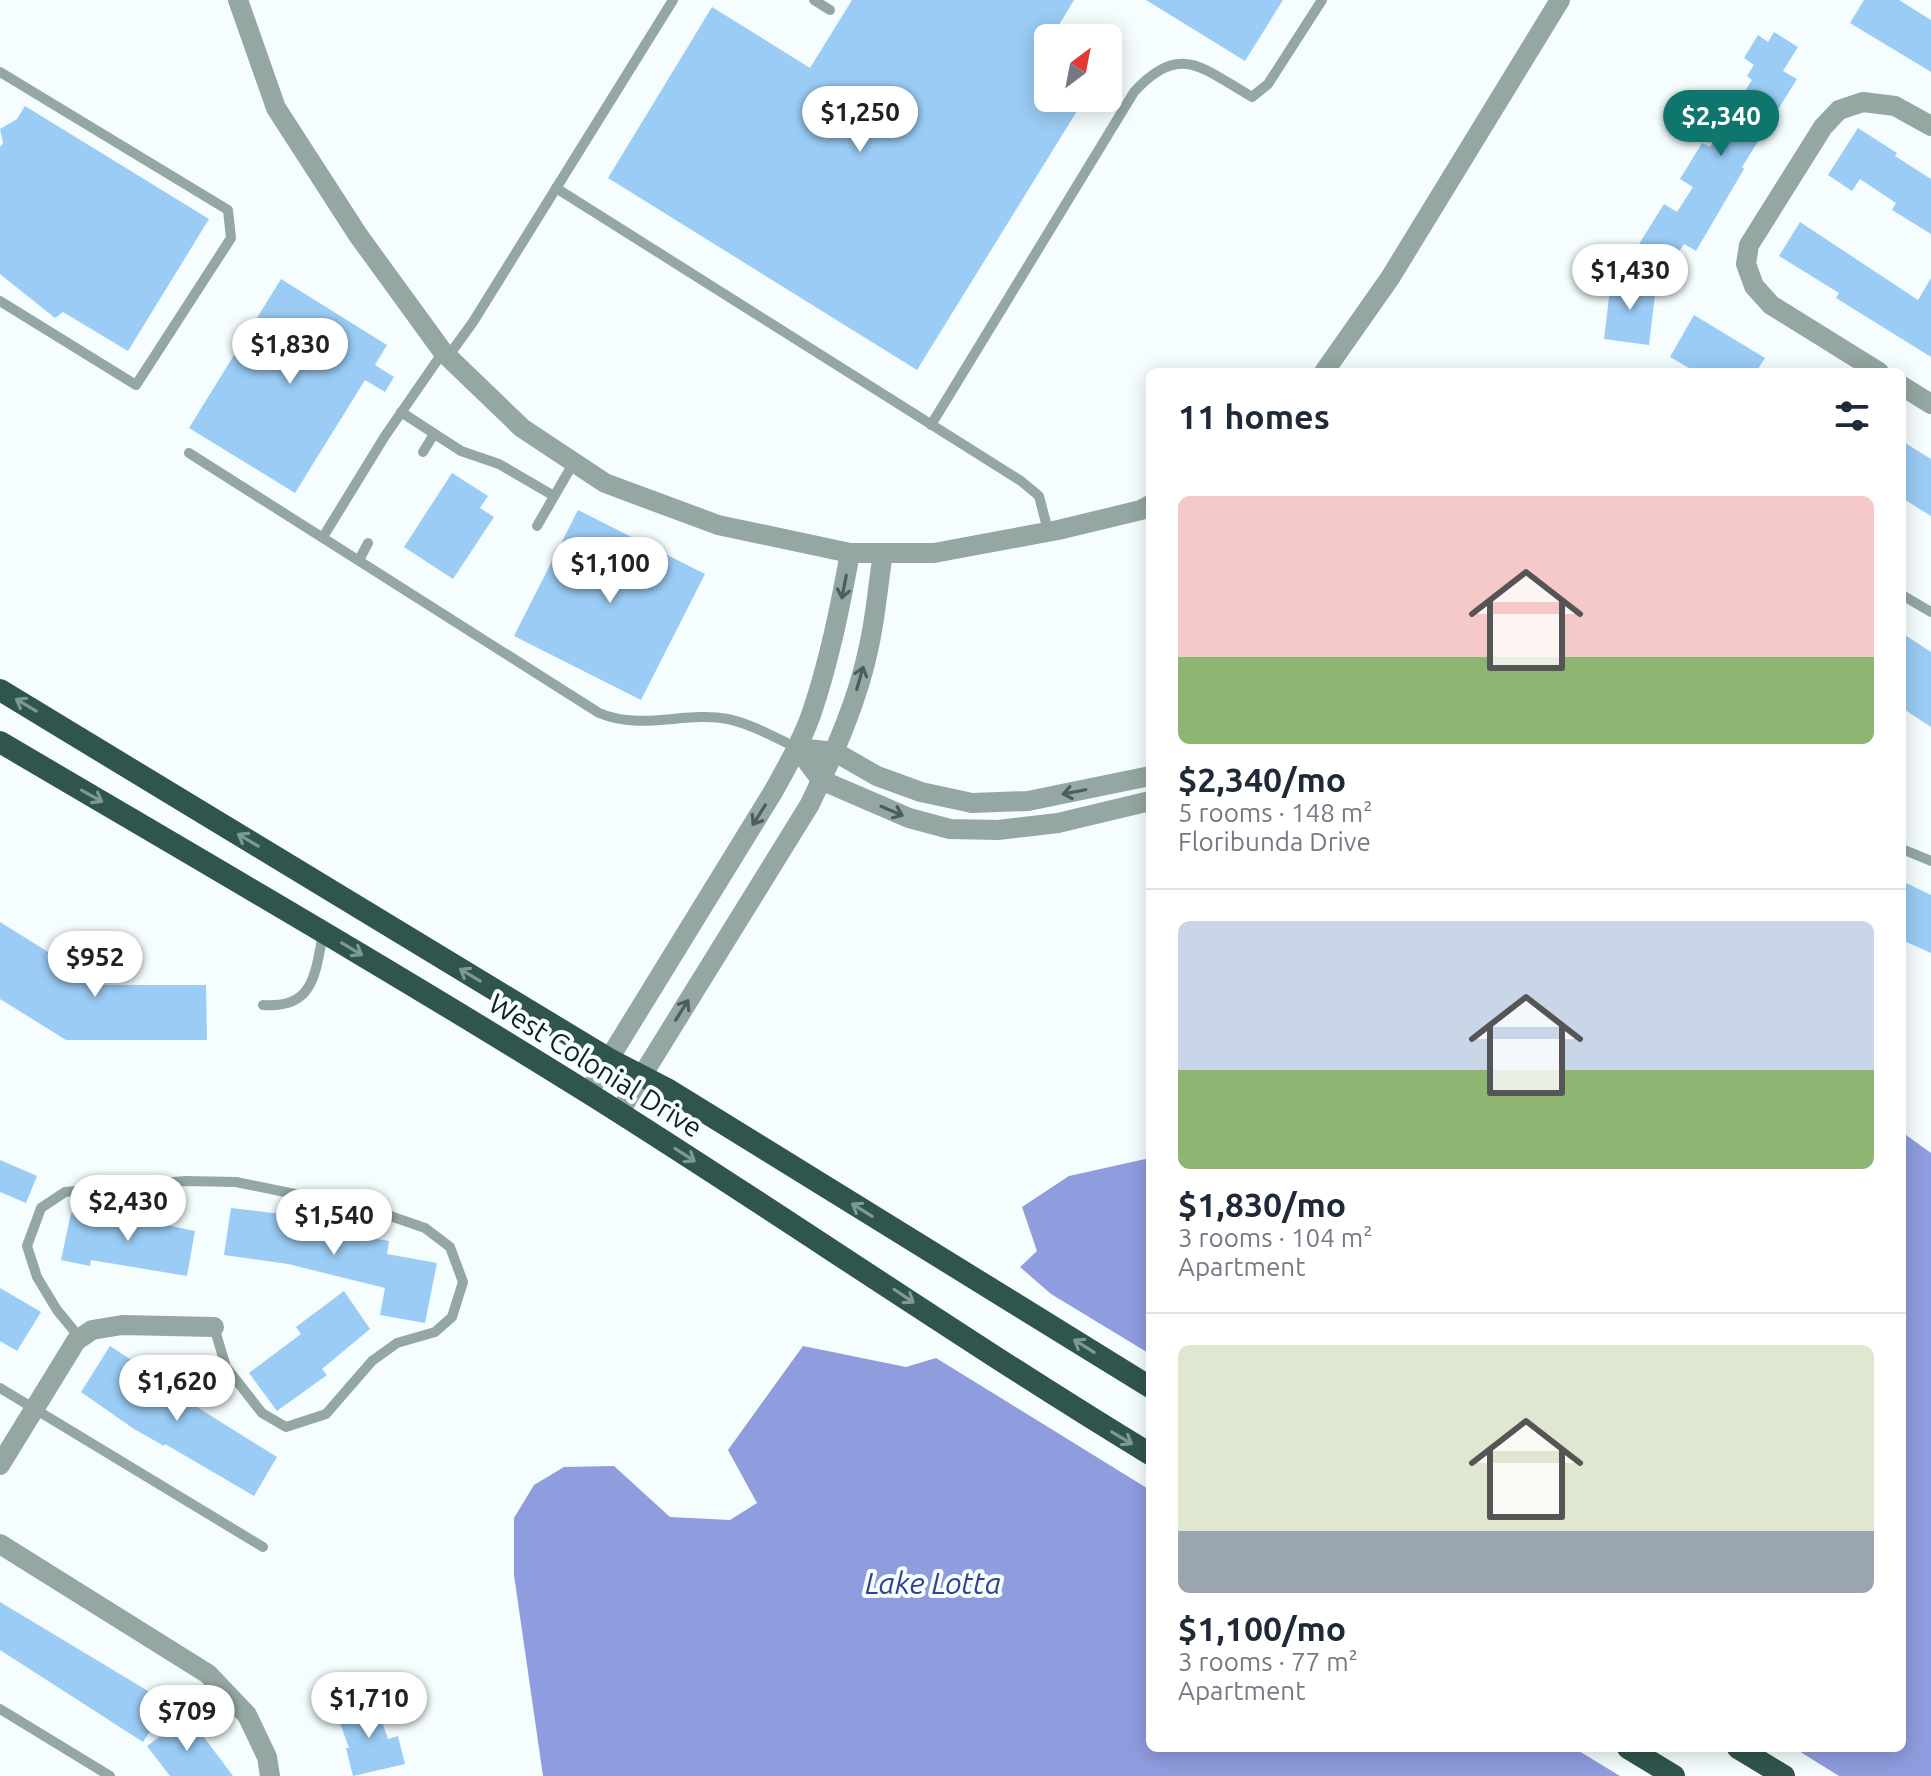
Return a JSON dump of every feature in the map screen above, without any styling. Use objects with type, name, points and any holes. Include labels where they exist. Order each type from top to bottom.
[{"type":"highway","name":"West Colonial Drive","points":[[0,690],[609,1059],[669,1090],[1146,1385]]},
{"type":"highway","name":"West Colonial Drive","points":[[0,742],[324,932],[588,1093],[899,1293],[1008,1368],[1146,1452]]},
{"type":"highway","points":[[1635,1752],[1674,1776]]},
{"type":"highway","points":[[1745,1752],[1784,1776]]},
{"type":"street","points":[[238,0],[276,108],[358,235],[445,355],[522,428],[605,483],[718,525],[850,553],[934,553],[1048,531],[1146,507]]},
{"type":"street","points":[[1327,368],[1390,278],[1560,0]]},
{"type":"street","points":[[1873,368],[1771,305],[1754,286],[1746,264],[1749,245],[1823,127],[1839,110],[1863,102],[1895,106],[1931,126]]},
{"type":"street","points":[[1906,388],[1931,404]]},
{"type":"street","points":[[588,1093],[797,748],[811,714],[836,630],[850,553]]},
{"type":"street","points":[[619,1113],[810,804],[835,752],[869,646],[883,553]]},
{"type":"street","points":[[797,748],[835,752],[892,782],[972,803],[1028,801],[1146,777]]},
{"type":"street","points":[[797,748],[821,780],[909,818],[950,829],[998,830],[1058,823],[1146,802]]},
{"type":"street","points":[[0,1465],[80,1339],[92,1330],[122,1325],[214,1327]]},
{"type":"street","points":[[0,1544],[208,1674],[247,1715],[267,1757],[270,1776]]},
{"type":"lane","points":[[323,537],[401,412],[473,322],[673,0]]},
{"type":"lane","points":[[814,0],[830,10]]},
{"type":"lane","points":[[931,425],[1134,92],[1148,76],[1175,62],[1186,64],[1201,68],[1252,97],[1268,84],[1322,0]]},
{"type":"lane","points":[[0,72],[228,210],[231,238],[136,385],[0,301]]},
{"type":"lane","points":[[556,188],[1021,481],[1039,496],[1048,531]]},
{"type":"lane","points":[[401,412],[461,451],[499,464],[554,496]]},
{"type":"lane","points":[[423,452],[434,434]]},
{"type":"lane","points":[[189,453],[599,713],[617,720],[729,719],[797,748]]},
{"type":"lane","points":[[537,526],[574,462]]},
{"type":"lane","points":[[359,560],[368,543]]},
{"type":"lane","points":[[1906,597],[1931,612]]},
{"type":"lane","points":[[1906,851],[1931,861]]},
{"type":"lane","points":[[263,1005],[279,1006],[295,1002],[305,993],[315,973],[324,932]]},
{"type":"lane","points":[[80,1339],[37,1277],[27,1246],[41,1208],[65,1192],[185,1181],[236,1182],[373,1210],[425,1228],[450,1247],[463,1282],[452,1317],[435,1332],[397,1343],[372,1361],[326,1414],[286,1427],[262,1413],[226,1367],[214,1327]]},
{"type":"lane","points":[[0,1388],[263,1547]]},
{"type":"lane","points":[[0,1709],[110,1776]]},
{"type":"water","points":[[1906,1135],[1931,1153],[1931,1776],[1839,1776],[1800,1752],[1906,1752]]},
{"type":"water","points":[[1146,1159],[1146,1352],[1051,1294],[1020,1267],[1037,1251],[1022,1207],[1069,1176]]},
{"type":"water","name":"Lake Lotta","points":[[803,1346],[906,1367],[936,1358],[1146,1488],[1146,1752],[1693,1752],[1678,1776],[543,1776],[514,1575],[514,1518],[534,1485],[564,1467],[614,1466],[670,1517],[730,1520],[757,1503],[728,1450]]},
{"type":"pier","points":[[1581,1752],[1696,1752],[1681,1776],[1620,1776]]},
{"type":"building","points":[[852,0],[1074,0],[1059,24],[1034,24],[1034,112],[1076,112],[917,370],[608,178],[712,7],[810,68]]},
{"type":"building","points":[[1146,0],[1283,0],[1245,61]]},
{"type":"building","points":[[1864,0],[1899,0],[1931,20],[1931,72],[1850,23]]},
{"type":"building","points":[[1774,32],[1798,47],[1783,71],[1797,79],[1742,167],[1744,169],[1696,251],[1684,244],[1663,277],[1631,257],[1664,204],[1677,212],[1693,187],[1680,179],[1702,143],[1710,147],[1752,80],[1747,76],[1754,65],[1744,58],[1758,35],[1768,42]]},
{"type":"building","points":[[25,106],[209,219],[128,351],[63,312],[55,318],[0,274],[0,147],[3,143],[0,129],[17,119]]},
{"type":"building","points":[[1858,128],[1931,179],[1931,234],[1892,210],[1896,203],[1860,179],[1852,191],[1828,175]]},
{"type":"building","points":[[1800,222],[1918,300],[1931,278],[1931,357],[1836,298],[1839,293],[1779,256]]},
{"type":"building","points":[[281,279],[387,345],[375,365],[394,377],[385,392],[365,380],[295,493],[189,428]]},
{"type":"building","points":[[1611,280],[1656,286],[1649,345],[1604,339]]},
{"type":"building","points":[[1694,315],[1765,358],[1759,368],[1689,368],[1670,357]]},
{"type":"building","points":[[1906,443],[1931,459],[1931,516],[1906,500]]},
{"type":"building","points":[[452,473],[488,496],[480,508],[494,517],[453,579],[404,547]]},
{"type":"building","points":[[578,510],[705,574],[641,700],[514,636]]},
{"type":"building","points":[[1906,636],[1931,652],[1931,727],[1906,711]]},
{"type":"building","points":[[1906,883],[1931,895],[1931,953],[1906,942]]},
{"type":"building","points":[[0,922],[101,985],[206,985],[207,1040],[66,1040],[0,999]]},
{"type":"building","points":[[0,1160],[37,1176],[26,1203],[0,1192]]},
{"type":"building","points":[[231,1208],[291,1215],[291,1218],[354,1230],[353,1235],[389,1241],[387,1254],[437,1263],[425,1323],[380,1315],[385,1288],[288,1264],[224,1255]]},
{"type":"building","points":[[104,1212],[195,1231],[187,1276],[91,1260],[90,1266],[61,1260],[71,1213],[103,1220]]},
{"type":"building","points":[[0,1288],[41,1312],[17,1351],[0,1341]]},
{"type":"building","points":[[344,1291],[370,1329],[322,1369],[327,1375],[277,1411],[249,1373],[301,1334],[296,1327]]},
{"type":"building","points":[[110,1346],[136,1363],[133,1367],[277,1457],[254,1496],[134,1429],[81,1392]]},
{"type":"building","points":[[0,1602],[168,1703],[143,1742],[0,1650]]},
{"type":"building","points":[[374,1699],[388,1739],[398,1736],[405,1764],[353,1776],[346,1748],[349,1748],[336,1712]]},
{"type":"building","points":[[188,1716],[233,1776],[170,1776],[147,1746]]}]
